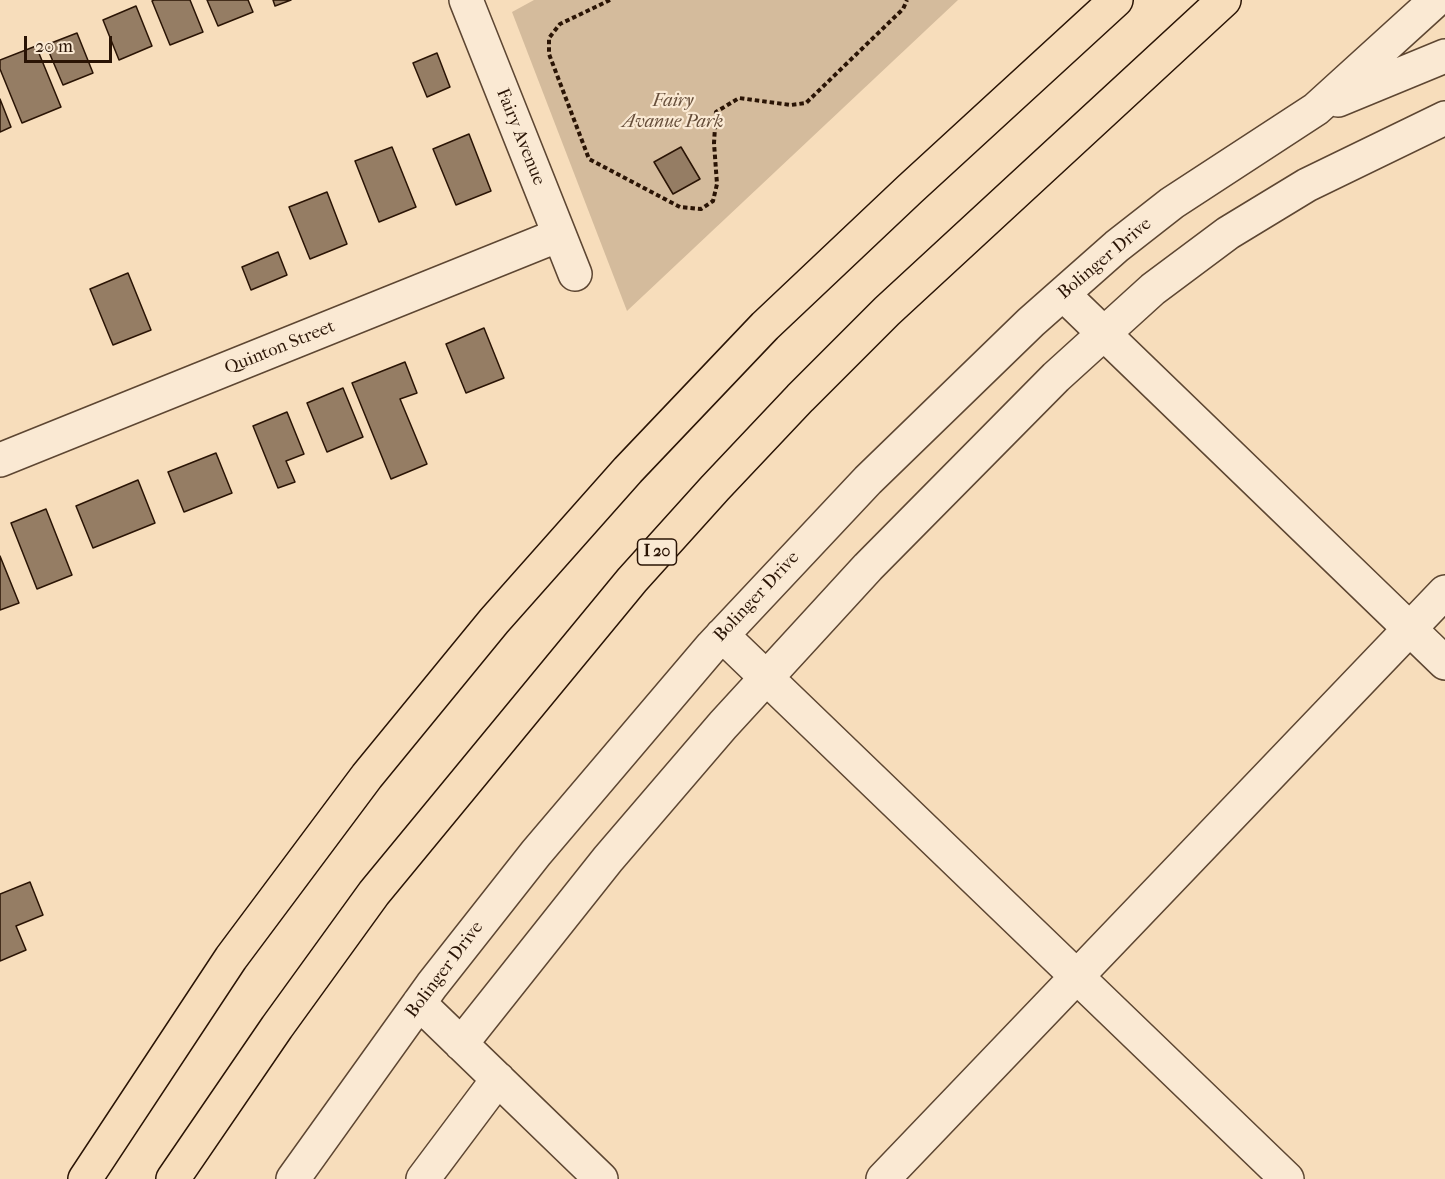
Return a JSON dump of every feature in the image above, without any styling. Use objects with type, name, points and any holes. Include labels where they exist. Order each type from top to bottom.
[{"type":"highway","points":[[85,1179],[237,949],[367,776],[494,621],[628,470],[765,326],[1116,0]]},
{"type":"highway","name":"I 20","points":[[173,1179],[277,1027],[374,893],[632,580],[800,398],[887,311],[1224,0]]},
{"type":"highway","points":[[192,1179],[277,1027]]},
{"type":"street","name":"Fairy Avenue","points":[[466,0],[575,274]]},
{"type":"street","name":"Bolinger Drive","points":[[293,1179],[419,1003],[536,853],[722,635],[868,480],[1116,246],[1172,203],[1316,109],[1436,0]]},
{"type":"street","name":"Bolinger Drive","points":[[1316,109],[1444,58]]},
{"type":"street","points":[[461,1044],[608,859],[809,629],[1017,415],[1103,334],[1153,289],[1228,233],[1307,185],[1445,118]]},
{"type":"street","name":"Quinton Street","points":[[0,460],[560,235]]},
{"type":"street","points":[[1063,294],[1445,663]]},
{"type":"street","points":[[883,1179],[1445,592]]},
{"type":"street","points":[[722,635],[1287,1179]]},
{"type":"street","points":[[419,1003],[602,1179]]},
{"type":"street","points":[[428,1177],[498,1080]]},
{"type":"path","points":[[610,0],[560,24],[549,38],[549,54],[589,159],[680,207],[702,209],[713,201],[717,184],[714,143],[716,112],[739,98],[791,105],[806,103],[903,9],[906,0]]},
{"type":"green space","name":"Fairy Avanue Park","points":[[534,0],[958,0],[627,311],[512,12]]},
{"type":"building","points":[[190,0],[203,32],[170,45],[152,1]]},
{"type":"building","points":[[207,0],[248,0],[253,12],[218,26]]},
{"type":"building","points":[[273,0],[291,0],[275,6]]},
{"type":"building","points":[[136,6],[152,46],[119,60],[103,20]]},
{"type":"building","points":[[77,33],[93,73],[63,85],[46,45]]},
{"type":"building","points":[[36,46],[61,107],[22,123],[0,69],[0,60]]},
{"type":"building","points":[[437,53],[450,87],[427,97],[413,63]]},
{"type":"building","points":[[0,99],[11,127],[0,132]]},
{"type":"building","points":[[469,134],[491,191],[456,205],[433,149]]},
{"type":"building","points":[[392,147],[416,207],[379,222],[355,161]]},
{"type":"building","points":[[681,147],[700,179],[673,194],[654,162]]},
{"type":"building","points":[[327,192],[347,244],[310,259],[289,207]]},
{"type":"building","points":[[278,252],[287,275],[251,290],[242,267]]},
{"type":"building","points":[[128,273],[151,330],[113,345],[90,289]]},
{"type":"building","points":[[484,328],[504,378],[466,393],[446,344]]},
{"type":"building","points":[[405,362],[417,393],[400,399],[427,464],[391,479],[352,383]]},
{"type":"building","points":[[343,388],[363,437],[327,452],[307,403]]},
{"type":"building","points":[[287,412],[304,454],[286,461],[295,482],[278,488],[253,426]]},
{"type":"building","points":[[216,453],[232,493],[184,512],[168,472]]},
{"type":"building","points":[[138,480],[155,523],[93,548],[76,506]]},
{"type":"building","points":[[46,509],[72,575],[37,589],[11,523]]},
{"type":"building","points":[[0,556],[19,603],[0,610]]},
{"type":"building","points":[[30,882],[43,915],[16,926],[26,950],[0,961],[0,894]]}]
